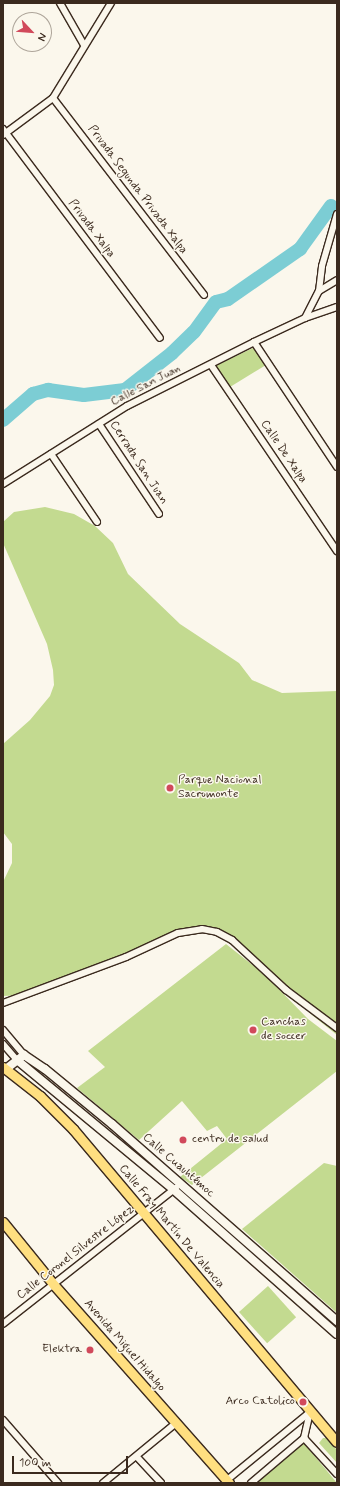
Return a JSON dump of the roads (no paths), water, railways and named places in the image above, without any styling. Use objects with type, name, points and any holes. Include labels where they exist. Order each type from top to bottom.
[{"type":"main road","points":[[4,1069],[21,1057]]},
{"type":"main road","name":"Calle Cuauhtémoc","points":[[21,1057],[70,1089],[337,1321]]},
{"type":"main road","name":"Calle Cuauhtémoc","points":[[21,1057],[337,1334]]},
{"type":"main road","name":"Calle Fray Martín De Valencia","points":[[4,1069],[58,1112],[310,1412],[337,1442]]},
{"type":"main road","points":[[131,1154],[137,1146]]},
{"type":"main road","name":"Avenida Miguel Hidalgo","points":[[3,1222],[54,1284],[228,1482]]},
{"type":"main road","points":[[235,1244],[241,1237]]},
{"type":"main road","points":[[298,1299],[304,1292]]},
{"type":"street","points":[[60,3],[84,45]]},
{"type":"street","points":[[4,132],[53,98],[84,45],[112,3]]},
{"type":"street","name":"Privada Segunda Privada Xalpa","points":[[53,98],[204,295]]},
{"type":"street","name":"Privada Xalpa","points":[[4,132],[160,338]]},
{"type":"street","points":[[305,318],[319,291],[322,266],[337,214]]},
{"type":"street","points":[[319,291],[337,280]]},
{"type":"street","name":"Calle San Juan","points":[[3,484],[127,406],[254,342],[305,318],[337,307]]},
{"type":"street","points":[[254,342],[337,467]]},
{"type":"street","name":"Calle De Xalpa","points":[[211,365],[337,551]]},
{"type":"street","name":"Cerrada San Juan","points":[[99,424],[159,514]]},
{"type":"street","points":[[51,454],[97,522]]},
{"type":"street","points":[[3,1003],[98,968],[178,933],[202,929],[217,932],[232,940],[286,990],[337,1028]]},
{"type":"street","name":"Calle Cuauhtémoc","points":[[3,1030],[21,1057]]},
{"type":"street","name":"Calle Cuauhtémoc","points":[[3,1044],[21,1057]]},
{"type":"street","name":"Calle Coronel Silvestre López","points":[[3,1324],[181,1184]]},
{"type":"street","points":[[251,1483],[304,1438],[310,1412]]},
{"type":"street","points":[[228,1482],[310,1412]]},
{"type":"street","points":[[3,1420],[58,1483]]},
{"type":"street","points":[[103,1483],[176,1424]]},
{"type":"street","points":[[304,1438],[337,1474]]},
{"type":"street","points":[[137,1457],[161,1483]]},
{"type":"waterway","points":[[3,420],[33,394],[48,390],[84,395],[125,390],[172,353],[194,332],[216,302],[228,299],[300,249],[331,206]]},
{"type":"place","name":"Parque Nacional Sacromonte","points":[[170,788]]},
{"type":"place","name":"Canchas de soccer","points":[[253,1030]]},
{"type":"place","name":"centro de salud","points":[[183,1140]]},
{"type":"place","name":"Elektra","points":[[90,1350]]},
{"type":"place","name":"Arco Catolico","points":[[303,1402]]}]
